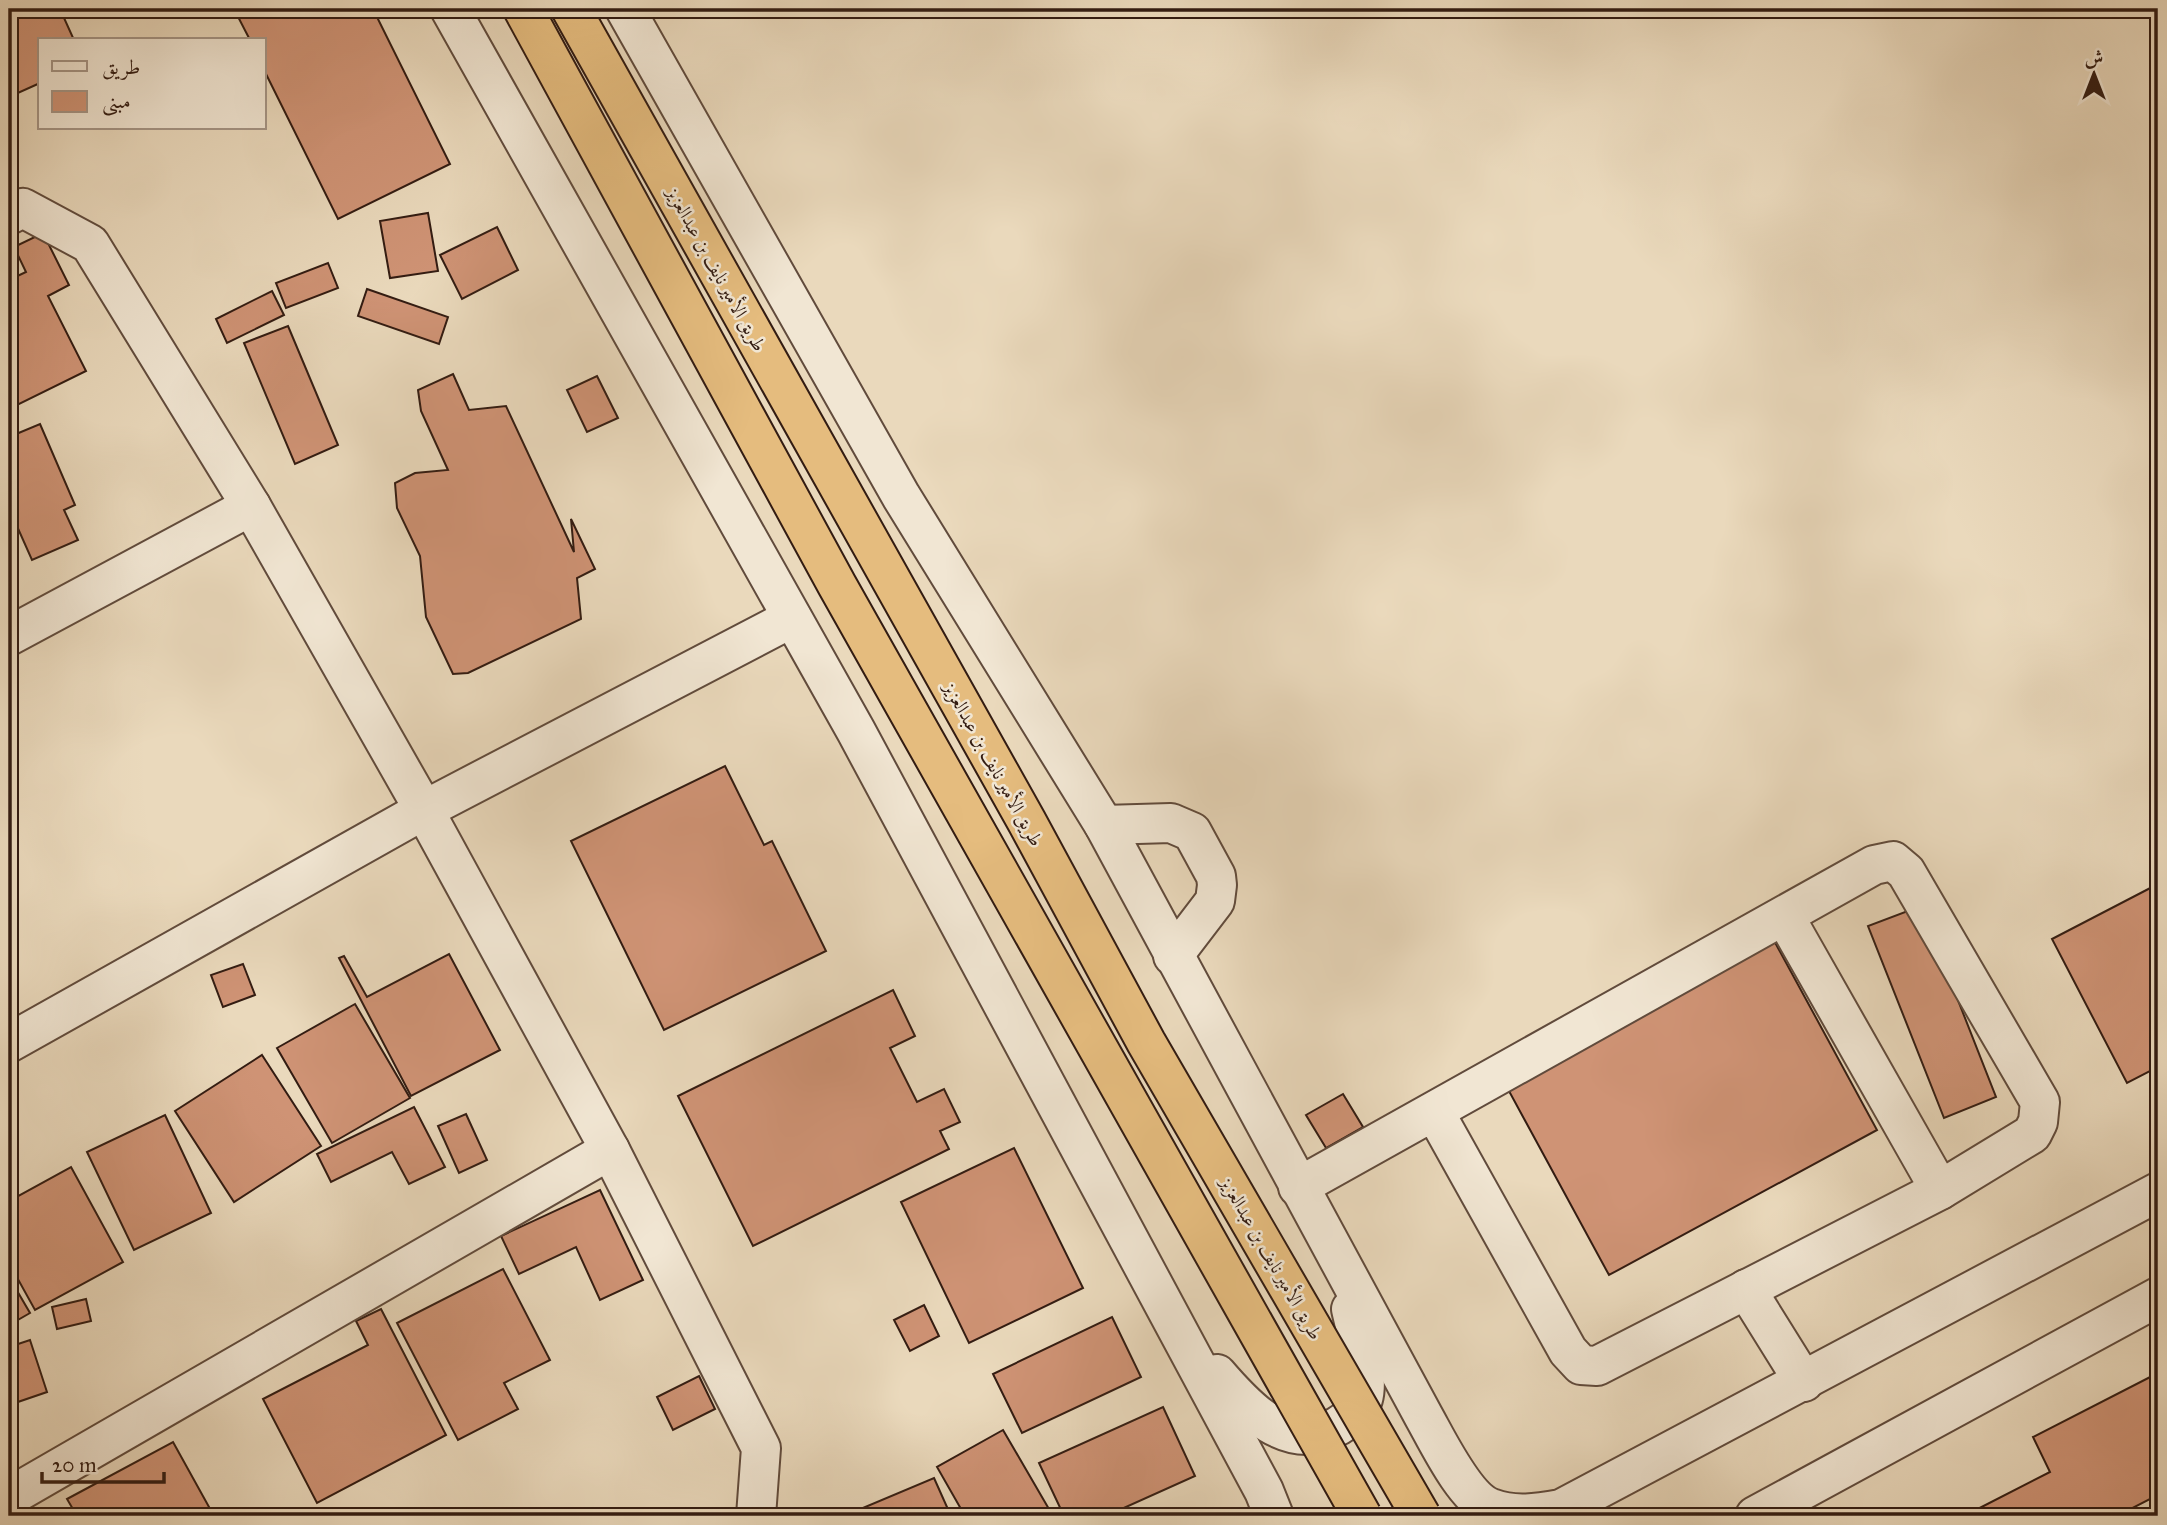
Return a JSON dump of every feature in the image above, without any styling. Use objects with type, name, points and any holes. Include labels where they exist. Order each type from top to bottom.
[{"type":"main road","points":[[523,9],[837,584],[1362,1516]]},
{"type":"main road","name":"طريق الأمير نايف بن عبدالعزيز","points":[[571,9],[1027,822],[1146,1042],[1422,1516]]},
{"type":"street","points":[[450,9],[856,731],[1275,1508]]},
{"type":"street","points":[[625,9],[901,496],[1104,825],[1172,956],[1463,1484],[1489,1508],[1528,1514],[1561,1509],[2158,1192]]},
{"type":"street","points":[[9,215],[23,208],[90,244],[251,506],[424,810],[610,1150],[761,1448],[756,1516]]},
{"type":"street","points":[[9,636],[251,506]]},
{"type":"street","points":[[9,1043],[424,810],[792,618]]},
{"type":"street","points":[[1104,825],[1171,823],[1192,832],[1216,876],[1215,901],[1172,956]]},
{"type":"street","points":[[1298,1186],[1874,865],[1893,861],[1906,872],[2040,1102],[2038,1122],[2032,1134],[1940,1190],[1597,1366],[1581,1365],[1568,1350],[1434,1111]]},
{"type":"street","points":[[1785,917],[1940,1190]]},
{"type":"street","points":[[9,1496],[610,1150]]},
{"type":"street","points":[[1174,1325],[1242,1404],[1266,1422],[1280,1430],[1299,1435],[1324,1433],[1351,1418],[1363,1399],[1365,1382],[1341,1266]]},
{"type":"street","points":[[1746,1289],[1804,1382]]},
{"type":"street","points":[[1755,1516],[2158,1297]]},
{"type":"building","points":[[9,9],[60,9],[73,38],[38,38],[38,84],[9,97]]},
{"type":"building","points":[[234,9],[373,9],[450,164],[338,219],[266,74],[266,38],[249,38]]},
{"type":"building","points":[[428,213],[438,271],[390,278],[380,221]]},
{"type":"building","points":[[497,227],[518,270],[462,299],[440,255]]},
{"type":"building","points":[[43,233],[69,285],[48,296],[86,371],[9,409],[9,280],[26,272],[14,247]]},
{"type":"building","points":[[328,263],[338,288],[286,308],[276,283]]},
{"type":"building","points":[[367,289],[448,317],[439,344],[358,316]]},
{"type":"building","points":[[272,291],[284,315],[227,343],[216,319]]},
{"type":"building","points":[[288,326],[338,445],[295,464],[244,343]]},
{"type":"building","points":[[453,374],[469,410],[506,406],[574,552],[571,519],[595,569],[577,578],[581,619],[468,673],[453,674],[426,617],[420,556],[397,508],[395,483],[415,473],[448,470],[421,411],[418,390]]},
{"type":"building","points":[[597,376],[618,418],[587,432],[567,390]]},
{"type":"building","points":[[40,424],[75,505],[64,510],[78,540],[32,560],[16,524],[9,528],[9,437]]},
{"type":"building","points":[[725,766],[764,845],[772,841],[826,951],[664,1030],[571,841]]},
{"type":"building","points":[[2158,884],[2158,961],[2155,963],[2158,969],[2158,1067],[2127,1083],[2052,939]]},
{"type":"building","points":[[1921,906],[1996,1097],[1944,1118],[1868,926]]},
{"type":"building","points":[[1771,935],[1877,1130],[1609,1275],[1503,1080]]},
{"type":"building","points":[[449,954],[500,1050],[411,1096],[339,958],[344,956],[367,997]]},
{"type":"building","points":[[243,964],[255,995],[223,1007],[211,975]]},
{"type":"building","points":[[893,990],[915,1036],[890,1048],[917,1102],[944,1089],[960,1122],[940,1131],[949,1149],[753,1246],[678,1096]]},
{"type":"building","points":[[355,1004],[410,1098],[332,1143],[277,1048]]},
{"type":"building","points":[[262,1055],[321,1146],[234,1202],[175,1111]]},
{"type":"building","points":[[1343,1094],[1363,1127],[1326,1148],[1306,1115]]},
{"type":"building","points":[[414,1107],[445,1167],[409,1184],[392,1152],[331,1182],[317,1154]]},
{"type":"building","points":[[466,1114],[487,1160],[459,1173],[438,1126]]},
{"type":"building","points":[[165,1115],[211,1213],[134,1250],[87,1152]]},
{"type":"building","points":[[1014,1148],[1083,1288],[969,1343],[901,1202]]},
{"type":"building","points":[[71,1167],[123,1262],[35,1310],[9,1263],[9,1201]]},
{"type":"building","points":[[600,1190],[643,1280],[600,1300],[576,1247],[519,1274],[501,1236]]},
{"type":"building","points":[[503,1269],[550,1360],[504,1383],[518,1409],[458,1440],[397,1323]]},
{"type":"building","points":[[9,1277],[30,1313],[9,1325]]},
{"type":"building","points":[[86,1299],[91,1321],[57,1329],[52,1307]]},
{"type":"building","points":[[924,1305],[939,1336],[910,1351],[894,1320]]},
{"type":"building","points":[[381,1309],[446,1435],[317,1503],[263,1399],[368,1345],[356,1321]]},
{"type":"building","points":[[1112,1317],[1141,1377],[1022,1433],[993,1374]]},
{"type":"building","points":[[30,1340],[47,1392],[9,1405],[9,1347]]},
{"type":"building","points":[[2158,1373],[2158,1495],[2117,1516],[1964,1516],[2050,1472],[2033,1437]]},
{"type":"building","points":[[699,1376],[715,1409],[673,1430],[657,1397]]},
{"type":"building","points":[[1163,1407],[1195,1476],[1106,1516],[1064,1516],[1039,1463]]},
{"type":"building","points":[[1003,1430],[1053,1516],[965,1516],[937,1467]]},
{"type":"building","points":[[173,1442],[214,1516],[77,1516],[67,1499]]},
{"type":"building","points":[[934,1478],[951,1516],[861,1516],[858,1510]]}]
